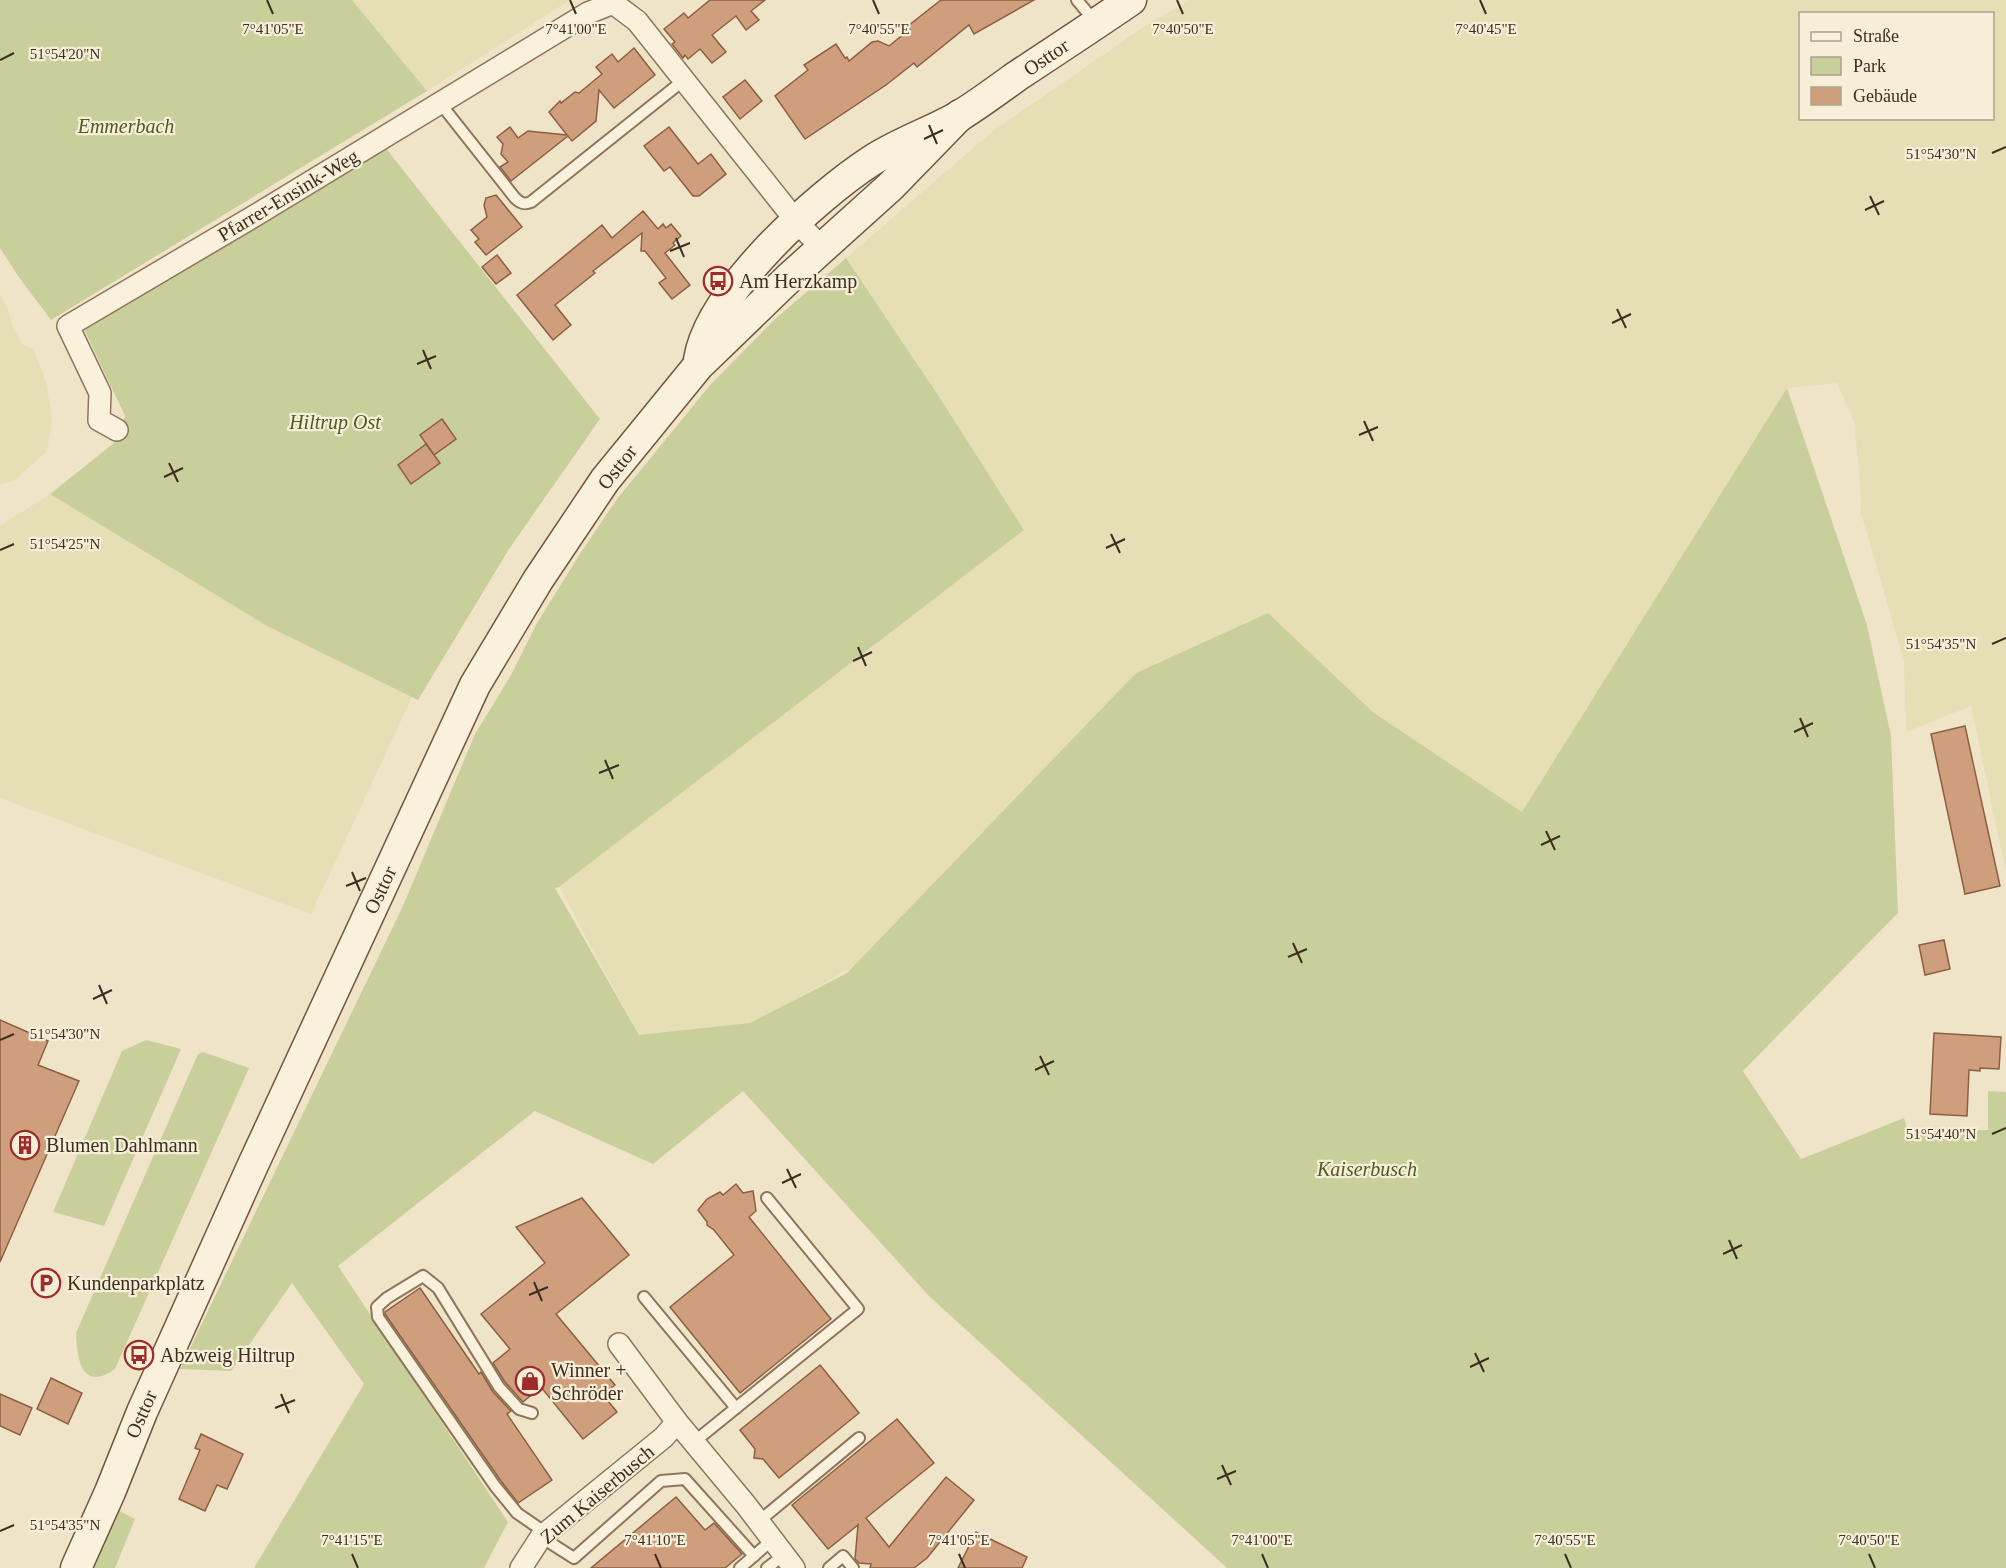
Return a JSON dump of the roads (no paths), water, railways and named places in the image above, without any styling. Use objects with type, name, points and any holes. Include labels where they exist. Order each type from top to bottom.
[{"type":"main road","name":"Osttor","points":[[698,366],[705,336],[732,294],[778,237],[813,204],[872,160],[960,115],[1131,0]]},
{"type":"main road","name":"Osttor","points":[[76,1568],[110,1492],[126,1449],[257,1157],[475,685],[538,580],[605,480],[698,366],[891,186],[960,115]]},
{"type":"main road","name":"Osttor","points":[[59,1568],[98,1488],[126,1449]]},
{"type":"street","name":"Pfarrer-Ensink-Weg","points":[[117,430],[99,420],[100,393],[68,326],[588,13],[613,1],[637,21],[796,221],[822,248]]},
{"type":"street","points":[[619,1344],[677,1422],[758,1522],[780,1558]]},
{"type":"street","name":"Zum Kaiserbusch","points":[[521,1568],[544,1535],[664,1437],[677,1422]]},
{"type":"lane","points":[[1077,0],[1096,24]]},
{"type":"lane","points":[[440,103],[515,198],[520,203],[526,204],[684,80]]},
{"type":"lane","points":[[694,1443],[858,1309],[767,1198]]},
{"type":"lane","points":[[532,1413],[519,1409],[499,1387],[438,1288],[423,1276],[387,1298],[377,1307],[378,1317],[495,1486],[517,1514],[574,1558],[661,1480],[684,1479],[754,1556],[780,1558]]},
{"type":"lane","points":[[644,1297],[736,1408]]},
{"type":"lane","points":[[758,1522],[859,1438]]},
{"type":"lane","points":[[740,1568],[754,1556]]},
{"type":"lane","points":[[829,1568],[843,1556],[853,1568]]},
{"type":"place","name":"Am Herzkamp","points":[[718,281]]},
{"type":"place","name":"Blumen Dahlmann","points":[[25,1145]]},
{"type":"place","name":"Kundenparkplatz","points":[[46,1283]]},
{"type":"place","name":"Abzweig Hiltrup","points":[[139,1355]]},
{"type":"place","name":"Winner + Schröder","points":[[530,1381]]},
{"type":"park label","name":"Emmerbach","points":[[126,126]]},
{"type":"park label","name":"Hiltrup Ost","points":[[335,422]]},
{"type":"park label","name":"Kaiserbusch","points":[[1367,1169]]}]
